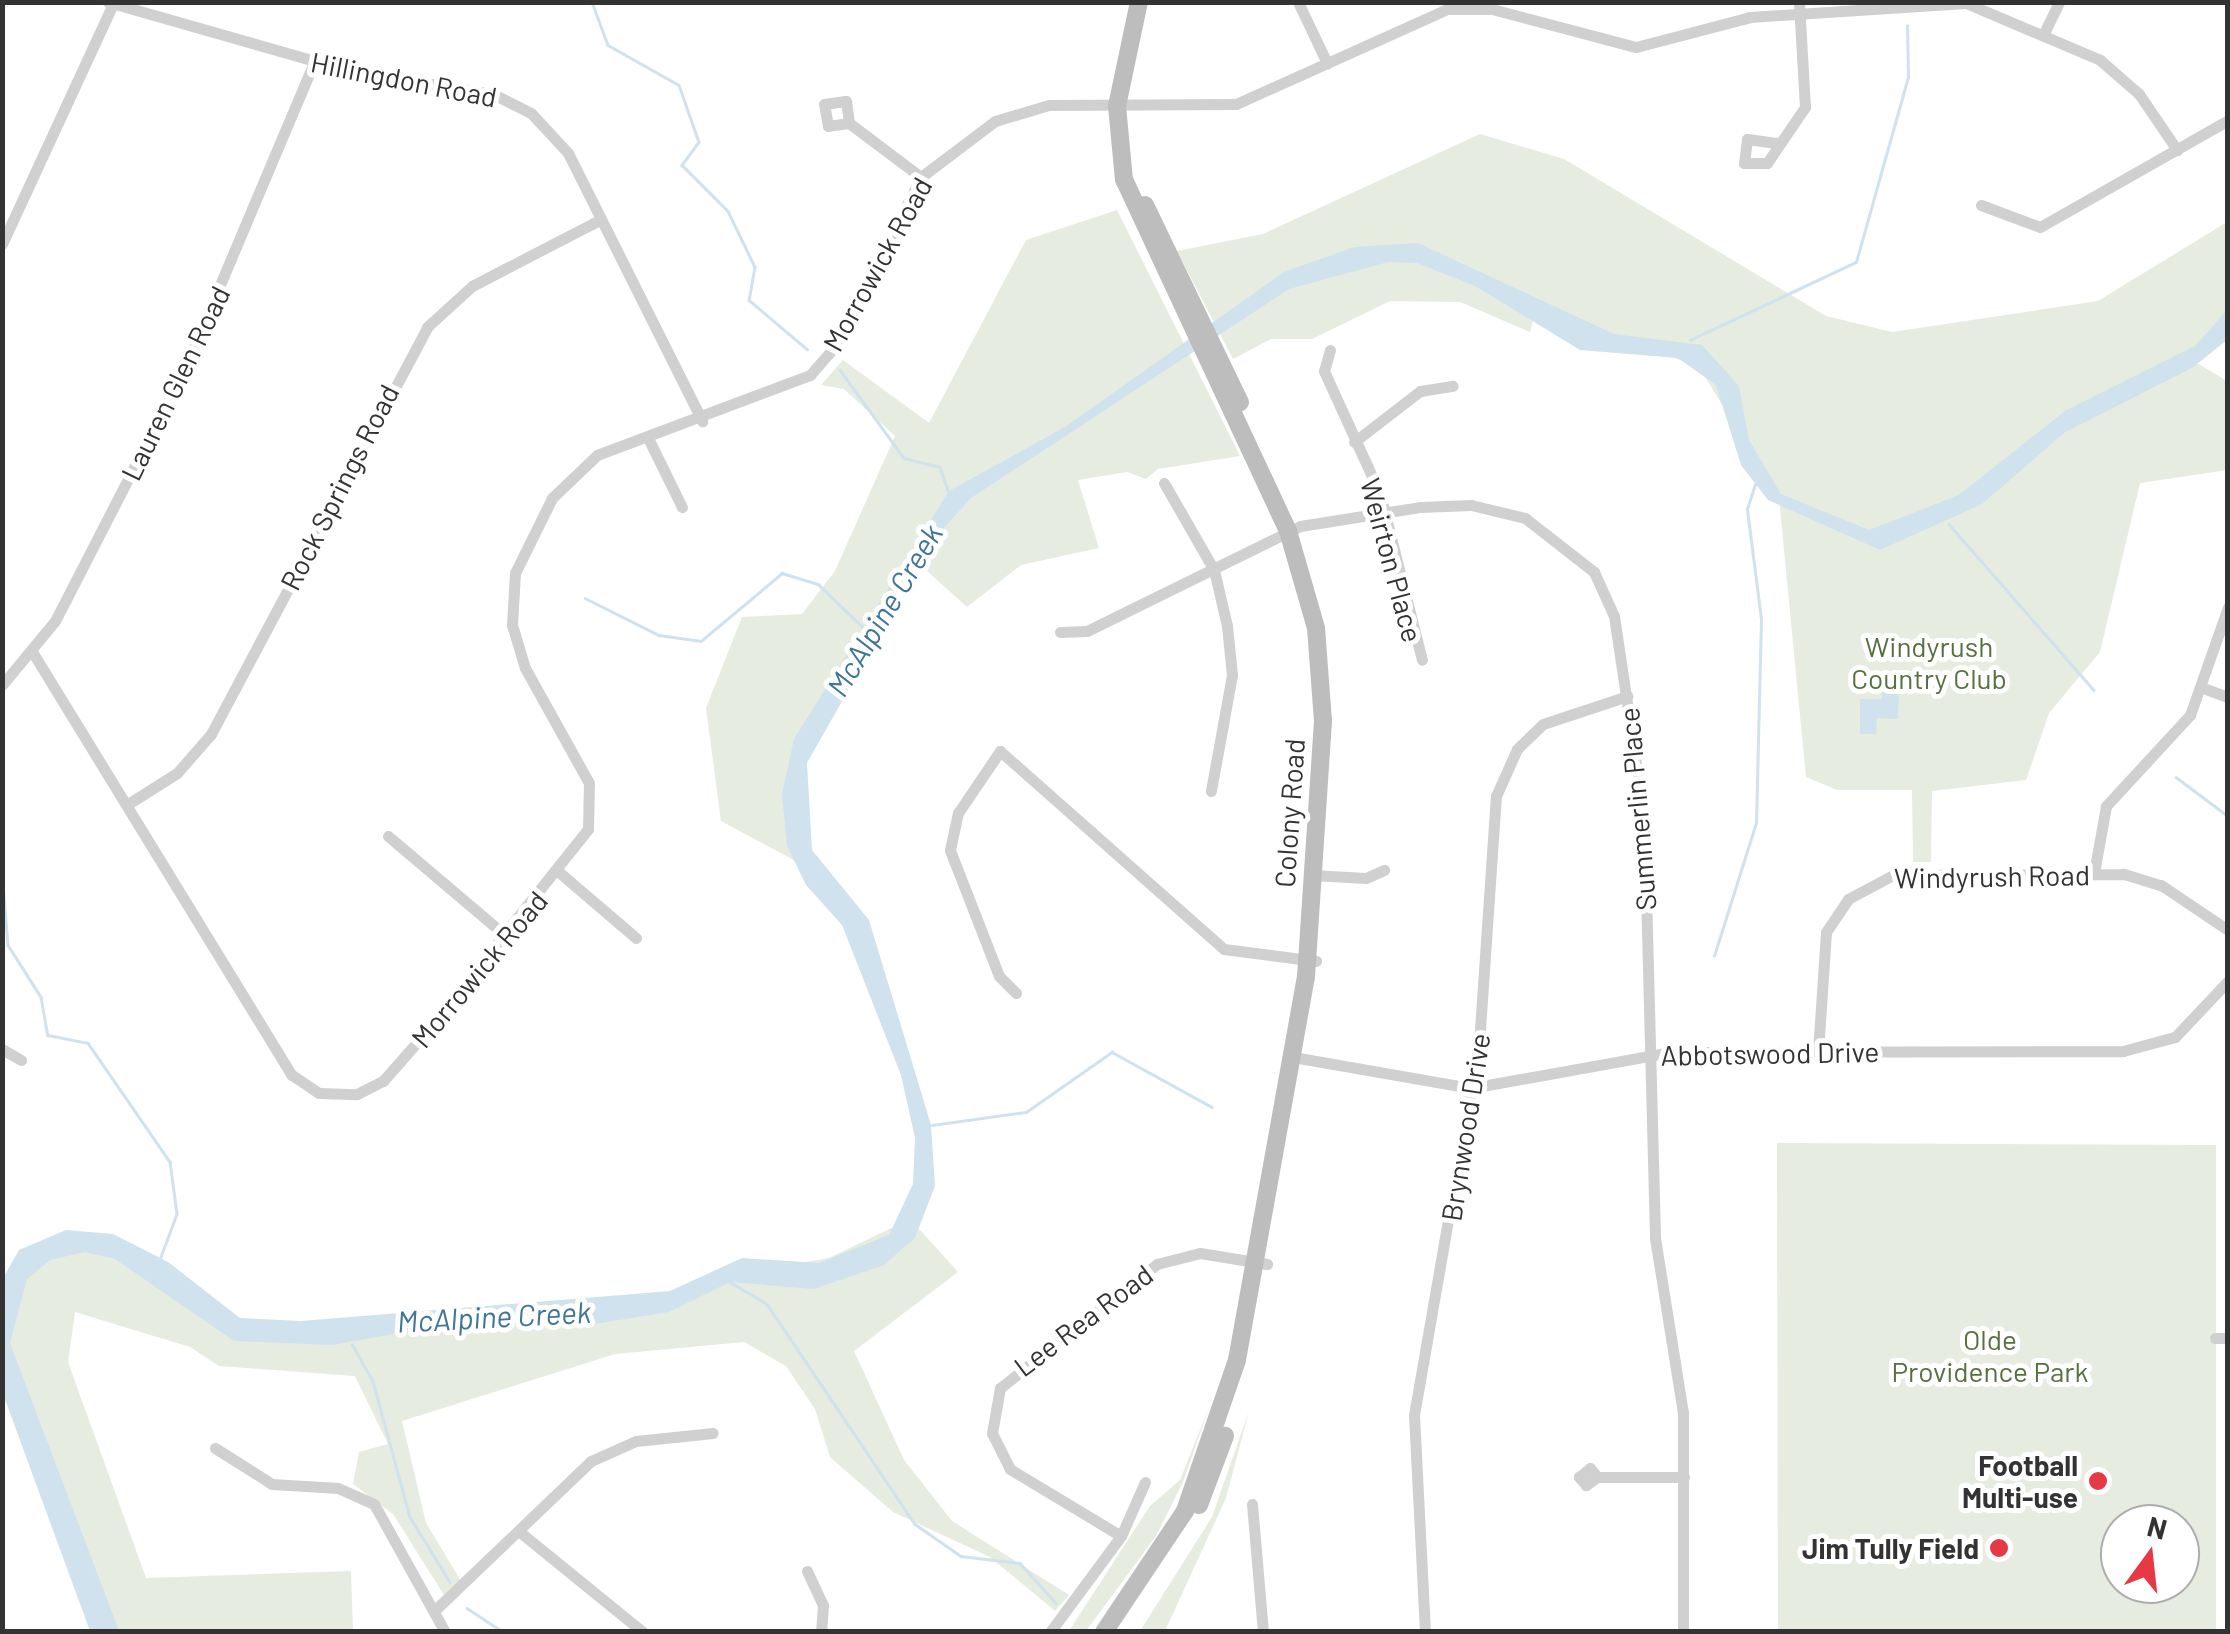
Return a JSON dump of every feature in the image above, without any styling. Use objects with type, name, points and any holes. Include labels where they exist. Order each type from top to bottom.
[{"type":"main road","name":"Colony Road","points":[[1118,1632],[1180,1542],[1211,1457],[1262,1263],[1299,1058],[1311,961],[1333,686],[1294,529],[1129,179],[1123,106],[1139,2]]},
{"type":"main road","name":"Colony Road","points":[[1123,106],[1150,2]]},
{"type":"main road","name":"Colony Road","points":[[1104,1632],[1171,1536],[1211,1457]]},
{"type":"street","points":[[1298,2],[1326,63]]},
{"type":"street","points":[[1527,17],[1532,2]]},
{"type":"street","points":[[2045,31],[2060,2]]},
{"type":"street","points":[[2,244],[110,3]]},
{"type":"street","name":"Hillingdon Road","points":[[110,3],[314,62],[519,105],[568,153],[702,421]]},
{"type":"street","name":"Morrowick Road","points":[[33,653],[279,1056],[319,1092],[357,1094],[384,1081],[583,842],[592,798],[519,654],[516,573],[567,478],[648,438],[702,421],[820,366],[921,177],[960,141],[1017,112],[1236,104],[1436,11],[1527,17],[1636,47],[1799,8],[1966,3],[2045,31],[2118,74],[2176,150]]},
{"type":"street","points":[[1776,143],[1799,122],[1807,95],[1799,8]]},
{"type":"street","name":"Lauren Glen Road","points":[[2,685],[33,653],[184,370],[314,62]]},
{"type":"street","points":[[1982,205],[2040,226],[2228,120]]},
{"type":"street","points":[[850,123],[921,177]]},
{"type":"street","name":"Rock Springs Road","points":[[128,804],[177,773],[211,734],[427,327],[472,286],[601,219]]},
{"type":"street","name":"Weirton Place","points":[[1330,350],[1324,371],[1383,514],[1422,660]]},
{"type":"street","points":[[1354,442],[1420,391],[1453,386]]},
{"type":"street","points":[[648,438],[682,507]]},
{"type":"street","points":[[1164,483],[1214,570],[1232,675],[1210,790]]},
{"type":"street","name":"Summerlin Place","points":[[1060,632],[1087,631],[1294,529],[1471,505],[1560,537],[1610,602],[1646,842],[1656,1256],[1684,1477],[1684,1632]]},
{"type":"street","points":[[2094,873],[2114,790],[2176,734],[2203,688],[2228,607]]},
{"type":"street","points":[[2203,688],[2228,697]]},
{"type":"street","name":"Brynwood Drive","points":[[1425,1632],[1414,1415],[1471,1088],[1501,780],[1544,724],[1627,696]]},
{"type":"street","points":[[1016,993],[999,976],[950,850],[958,813],[995,756],[1008,754],[1224,949],[1311,961]]},
{"type":"street","points":[[388,836],[507,937]]},
{"type":"street","points":[[1318,876],[1384,870]]},
{"type":"street","name":"Windyrush Road","points":[[1818,1052],[1822,940],[1861,888],[1912,873],[2094,873],[2152,882],[2228,930]]},
{"type":"street","points":[[560,874],[636,938]]},
{"type":"street","name":"Abbotswood Drive","points":[[1299,1058],[1471,1088],[1651,1055],[2142,1048],[2192,1024],[2228,981]]},
{"type":"street","points":[[2,1049],[21,1060]]},
{"type":"street","name":"Lee Rea Road","points":[[1121,1536],[1010,1469],[992,1433],[992,1402],[1019,1365],[1157,1264],[1200,1253],[1262,1263]]},
{"type":"street","points":[[434,1612],[606,1452],[713,1434]]},
{"type":"street","points":[[215,1448],[280,1487],[365,1497],[445,1632]]},
{"type":"street","points":[[1597,1478],[1684,1477]]},
{"type":"street","points":[[1050,1632],[1121,1536],[1145,1482]]},
{"type":"street","points":[[1252,1504],[1262,1632]]},
{"type":"street","points":[[521,1533],[643,1632]]},
{"type":"street","points":[[806,1571],[823,1605],[821,1632]]},
{"type":"green space","name":"Windyrush Country Club","points":[[1480,134],[1564,159],[1826,316],[1892,332],[2098,301],[2227,222],[2227,329],[2192,360],[2227,381],[2227,470],[2140,483],[2100,652],[2049,713],[2026,780],[1932,791],[1931,862],[1913,862],[1912,790],[1837,790],[1806,777],[1779,498],[1699,367],[1537,307],[1530,332],[1460,302],[1390,301],[1312,339],[1271,339],[1233,359],[1177,251],[1263,234]]},
{"type":"green space","points":[[1117,210],[1240,456],[1158,469],[1146,479],[1127,472],[1078,480],[1099,548],[1021,565],[967,607],[916,561],[792,763],[800,848],[833,881],[721,821],[706,708],[742,617],[802,614],[835,571],[895,436],[844,389],[821,385],[843,360],[929,423],[1026,240]]},
{"type":"green space","name":"Olde Providence Park","points":[[1777,1143],[2216,1145],[2216,1631],[1778,1631]]},
{"type":"green space","points":[[910,1219],[958,1272],[854,1351],[904,1460],[952,1521],[1069,1595],[1055,1611],[990,1557],[893,1512],[830,1457],[815,1409],[786,1366],[744,1342],[615,1354],[402,1421],[426,1523],[461,1581],[444,1595],[393,1514],[353,1484],[359,1452],[388,1444],[355,1376],[219,1366],[190,1347],[75,1312],[68,1362],[146,1578],[351,1571],[353,1631],[105,1631],[3,1334],[13,1290],[49,1252],[122,1245],[250,1338],[646,1303],[736,1274],[829,1258]]},
{"type":"green space","points":[[1210,1405],[1183,1482],[1156,1536],[1086,1631],[1069,1631],[1150,1506],[1180,1480]]},
{"type":"green space","points":[[1249,1411],[1226,1498],[1165,1631],[1140,1631],[1212,1517]]},
{"type":"water","name":"McAlpine Creek","points":[[1418,243],[1614,334],[1702,345],[1739,386],[1749,440],[1781,494],[1869,530],[1959,495],[2065,411],[2195,346],[2227,310],[2227,340],[2192,368],[2065,432],[1982,504],[1880,550],[1768,500],[1741,465],[1716,385],[1678,358],[1580,350],[1475,286],[1417,263],[1388,262],[1289,289],[971,498],[934,539],[807,763],[812,850],[869,920],[931,1125],[935,1186],[915,1238],[884,1265],[814,1289],[730,1282],[669,1312],[588,1325],[444,1325],[332,1345],[234,1341],[115,1259],[85,1252],[50,1260],[27,1279],[10,1343],[119,1631],[90,1631],[3,1394],[3,1278],[19,1250],[66,1230],[113,1234],[168,1262],[240,1318],[301,1321],[670,1291],[742,1258],[819,1263],[889,1235],[913,1184],[915,1138],[901,1075],[842,925],[806,885],[787,846],[782,794],[794,739],[949,491],[1065,427],[1284,272],[1354,247]]},
{"type":"water","points":[[1882,683],[1899,683],[1898,719],[1877,718],[1876,734],[1860,734],[1860,699],[1882,699]]},
{"type":"waterway","points":[[592,2],[608,45],[679,85],[699,142],[682,165],[728,211],[755,267],[749,300],[807,349]]},
{"type":"waterway","points":[[1690,340],[1856,262],[1908,77],[1907,26]]},
{"type":"waterway","points":[[840,370],[904,458],[940,467],[949,493]]},
{"type":"waterway","points":[[1714,956],[1756,823],[1761,619],[1747,509],[1755,484]]},
{"type":"waterway","points":[[1949,524],[2094,690]]},
{"type":"waterway","name":"McAlpine Creek","points":[[585,598],[659,635],[701,641],[782,573],[818,584],[867,631]]},
{"type":"waterway","points":[[2176,777],[2228,816]]},
{"type":"waterway","points":[[2,871],[8,945],[41,997],[48,1035],[88,1043],[170,1162],[177,1214],[161,1257]]},
{"type":"waterway","points":[[932,1125],[1026,1112],[1112,1052],[1212,1107]]},
{"type":"waterway","points":[[730,1282],[767,1304],[915,1524],[961,1556],[1020,1563],[1056,1603]]},
{"type":"waterway","points":[[352,1344],[373,1381],[410,1517],[450,1582]]},
{"type":"waterway","points":[[467,1608],[503,1632]]},
{"type":"place","name":"Football Multi-use","points":[[2098,1481]]},
{"type":"place","name":"Jim Tully Field","points":[[1999,1548]]}]
